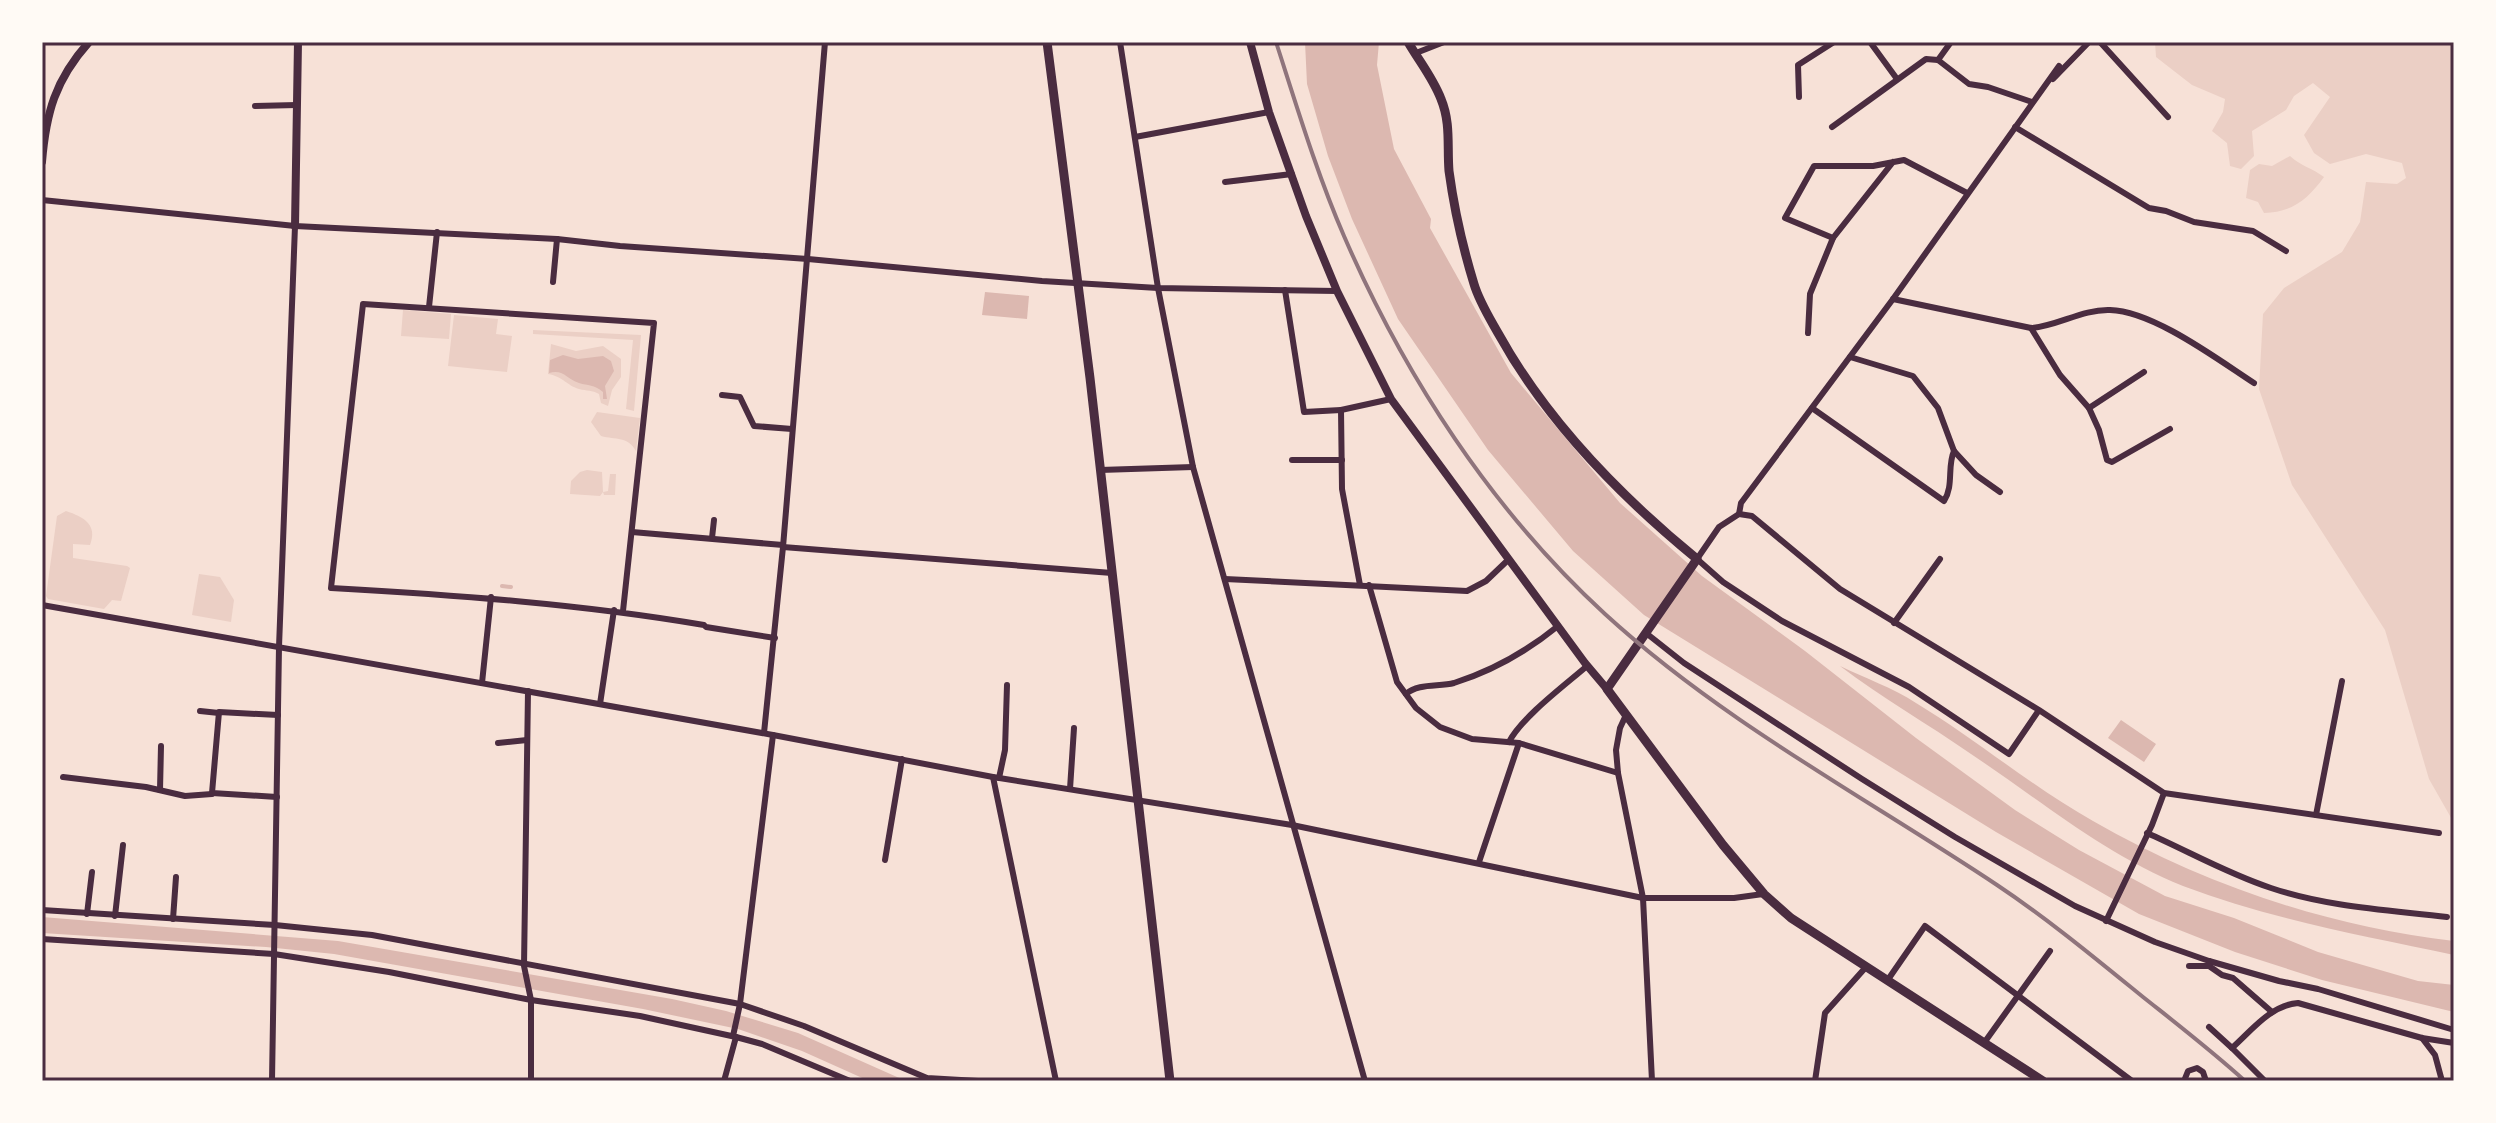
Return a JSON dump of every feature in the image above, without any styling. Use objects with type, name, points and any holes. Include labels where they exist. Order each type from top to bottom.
[{"type":"main road","points":[[1047,42],[1170,1081]]},
{"type":"main road","points":[[1408,42],[1425,65],[1442,100],[1449,125],[1449,169],[1460,225],[1474,285],[1493,324],[1524,375],[1601,470],[1649,520],[1696,560],[1607,689],[1764,894],[1791,918],[2043,1081]]},
{"type":"street","points":[[42,162],[51,104],[62,78],[89,42]]},
{"type":"street","points":[[272,1081],[279,647],[295,226],[298,42]]},
{"type":"street","points":[[764,733],[775,638],[825,42]]},
{"type":"street","points":[[1120,42],[1158,288],[1193,467],[1365,1081]]},
{"type":"street","points":[[1250,42],[1269,112],[1337,291],[1391,399],[1607,689]]},
{"type":"street","points":[[1416,53],[1444,42]]},
{"type":"street","points":[[1799,97],[1798,65],[1834,42]]},
{"type":"street","points":[[1870,42],[1897,79]]},
{"type":"street","points":[[1938,60],[1951,42]]},
{"type":"street","points":[[2050,80],[2058,76],[2089,42]]},
{"type":"street","points":[[2100,42],[2168,117]]},
{"type":"street","points":[[1832,127],[1926,59],[1938,60],[1969,84],[2032,102]]},
{"type":"street","points":[[1739,514],[1741,503],[1893,299],[2059,66]]},
{"type":"street","points":[[255,106],[297,105]]},
{"type":"street","points":[[1135,137],[1269,112]]},
{"type":"street","points":[[2015,127],[2149,208],[2194,222],[2253,231],[2286,251]]},
{"type":"street","points":[[1833,238],[1785,218],[1814,166],[1873,166],[1904,160],[1967,193]]},
{"type":"street","points":[[1808,333],[1810,294],[1833,238],[1893,162]]},
{"type":"street","points":[[1225,182],[1292,174]]},
{"type":"street","points":[[42,200],[295,226],[557,239],[1077,283],[1158,288],[1337,291]]},
{"type":"street","points":[[429,307],[437,232]]},
{"type":"street","points":[[553,282],[557,239]]},
{"type":"street","points":[[1285,290],[1304,412],[1341,410],[1391,399]]},
{"type":"street","points":[[1893,299],[2031,328],[2049,327],[2091,312],[2110,310],[2126,313],[2158,324],[2254,383]]},
{"type":"street","points":[[623,611],[654,323],[363,304],[331,588],[491,597],[623,611],[775,638]]},
{"type":"street","points":[[2031,328],[2060,375],[2089,408],[2107,460],[2112,462],[2170,429]]},
{"type":"street","points":[[1850,357],[1913,376],[1938,408],[1954,451],[1976,475],[2000,492]]},
{"type":"street","points":[[2089,408],[2144,372]]},
{"type":"street","points":[[722,395],[740,397],[754,426],[792,429]]},
{"type":"street","points":[[1812,408],[1944,501],[1948,496],[1954,451]]},
{"type":"street","points":[[1341,410],[1342,489],[1360,585]]},
{"type":"street","points":[[1292,460],[1342,460]]},
{"type":"street","points":[[1100,470],[1193,467]]},
{"type":"street","points":[[2039,710],[2009,754],[1909,687],[1782,621],[1696,560],[1719,527],[1739,514],[1752,516],[1840,589],[2039,710],[2164,793],[2439,833]]},
{"type":"street","points":[[712,538],[714,520]]},
{"type":"street","points":[[632,532],[1112,573]]},
{"type":"street","points":[[1894,623],[1940,559]]},
{"type":"street","points":[[1225,579],[1467,591],[1486,581],[1508,560]]},
{"type":"street","points":[[1369,585],[1397,682],[1416,708],[1440,727],[1472,739],[1519,743],[1618,773]]},
{"type":"street","points":[[482,683],[491,597]]},
{"type":"street","points":[[42,605],[996,777],[1292,825],[1643,898],[1734,898],[1764,894]]},
{"type":"street","points":[[600,704],[614,610]]},
{"type":"street","points":[[1406,694],[1411,689],[1452,683],[1514,659],[1558,626]]},
{"type":"street","points":[[1648,631],[1684,663],[1929,821],[2075,906],[2209,963],[2318,989],[2454,1030]]},
{"type":"street","points":[[1509,742],[1513,734],[1587,666]]},
{"type":"street","points":[[2316,815],[2342,681]]},
{"type":"street","points":[[1007,685],[1005,750],[996,777],[1056,1081]]},
{"type":"street","points":[[528,691],[524,968],[530,996],[531,1081]]},
{"type":"street","points":[[200,711],[278,715]]},
{"type":"street","points":[[63,777],[185,796],[212,796],[219,713]]},
{"type":"street","points":[[1626,715],[1616,750],[1643,898],[1652,1081]]},
{"type":"street","points":[[1070,789],[1074,728]]},
{"type":"street","points":[[724,1081],[740,1006],[773,735]]},
{"type":"street","points":[[498,743],[527,740]]},
{"type":"street","points":[[1479,862],[1519,743]]},
{"type":"street","points":[[160,790],[161,746]]},
{"type":"street","points":[[885,860],[902,759]]},
{"type":"street","points":[[212,793],[277,797]]},
{"type":"street","points":[[2106,921],[2164,793]]},
{"type":"street","points":[[2147,833],[2281,891],[2363,907],[2447,917]]},
{"type":"street","points":[[115,916],[123,845]]},
{"type":"street","points":[[87,914],[92,872]]},
{"type":"street","points":[[173,919],[176,877]]},
{"type":"street","points":[[42,910],[372,935],[524,968],[740,1006],[804,1026],[927,1079],[978,1081]]},
{"type":"street","points":[[1887,981],[1925,926],[2132,1081]]},
{"type":"street","points":[[42,939],[274,952],[530,996],[734,1035],[850,1081]]},
{"type":"street","points":[[1984,1043],[2050,951]]},
{"type":"street","points":[[2189,966],[2209,963],[2233,978],[2272,1012]]},
{"type":"street","points":[[1815,1081],[1825,1013],[1866,967]]},
{"type":"street","points":[[2232,1048],[2272,1012],[2286,1004],[2298,1003],[2422,1038],[2454,1043]]},
{"type":"street","points":[[2209,1027],[2265,1081]]},
{"type":"street","points":[[2422,1038],[2435,1055],[2442,1081]]},
{"type":"street","points":[[2184,1081],[2188,1071],[2197,1068],[2203,1072],[2206,1081]]},
{"type":"shaded area","points":[[1305,42],[1379,42],[1377,65],[1394,149],[1431,219],[1430,228],[1511,373],[1620,503],[1702,576],[2015,810],[2079,850],[2165,896],[2234,918],[2318,952],[2418,981],[2454,985],[2454,1012],[2322,980],[2235,952],[2139,914],[1996,832],[1644,615],[1573,551],[1488,450],[1398,319],[1352,219],[1328,156],[1307,84]]},
{"type":"shaded area","points":[[2155,42],[2454,42],[2454,823],[2429,779],[2385,630],[2292,485],[2259,389],[2263,314],[2284,288],[2342,252],[2360,222],[2366,182],[2397,184],[2406,178],[2402,163],[2366,154],[2330,164],[2314,153],[2304,135],[2330,97],[2313,83],[2294,96],[2286,110],[2252,131],[2254,156],[2241,169],[2230,166],[2227,143],[2212,131],[2223,112],[2225,99],[2192,85],[2156,57]]},
{"type":"shaded area","points":[[2290,156],[2324,177],[2299,203],[2264,213],[2258,202],[2246,198],[2250,170],[2259,164],[2272,166]]},
{"type":"shaded area","points":[[985,292],[1029,296],[1027,319],[982,315]]},
{"type":"shaded area","points":[[403,310],[451,314],[449,339],[401,336]]},
{"type":"shaded area","points":[[454,315],[498,319],[496,334],[512,336],[507,372],[448,366]]},
{"type":"shaded area","points":[[533,330],[641,335],[634,411],[626,409],[633,340],[533,334]]},
{"type":"shaded area","points":[[551,344],[576,351],[603,346],[621,359],[621,377],[612,390],[608,406],[601,403],[599,394],[579,389],[548,374]]},
{"type":"shaded area","points":[[563,355],[578,359],[603,356],[611,361],[614,371],[605,386],[607,399],[603,399],[603,392],[597,388],[562,373],[549,373],[550,360]]},
{"type":"shaded area","points":[[597,412],[640,418],[636,451],[625,441],[601,436],[591,422]]},
{"type":"shaded area","points":[[587,470],[602,472],[603,492],[600,496],[570,494],[571,481]]},
{"type":"shaded area","points":[[610,474],[616,474],[615,495],[604,495],[603,492],[608,491]]},
{"type":"shaded area","points":[[66,511],[84,519],[92,532],[90,545],[73,544],[73,558],[130,568],[121,601],[112,600],[104,609],[48,599],[46,596],[57,516]]},
{"type":"shaded area","points":[[199,574],[220,577],[234,600],[231,622],[192,615]]},
{"type":"shaded area","points":[[1840,666],[1907,698],[2070,807],[2178,865],[2313,913],[2360,925],[2454,941],[2454,955],[2283,917],[2216,898],[2154,873],[2074,826]]},
{"type":"shaded area","points":[[2121,720],[2156,744],[2144,762],[2108,738]]},
{"type":"shaded area","points":[[42,917],[338,941],[672,999],[726,1011],[798,1033],[906,1081],[869,1081],[802,1051],[738,1029],[643,1009],[334,954],[42,933]]},
{"type":"waterway","points":[[502,586],[511,587]]},
{"type":"railway","points":[[1276,42],[1334,213],[1395,340],[1455,439],[1525,531],[1564,574],[1605,614],[1697,690],[2016,898],[2089,953],[2245,1081]]}]
